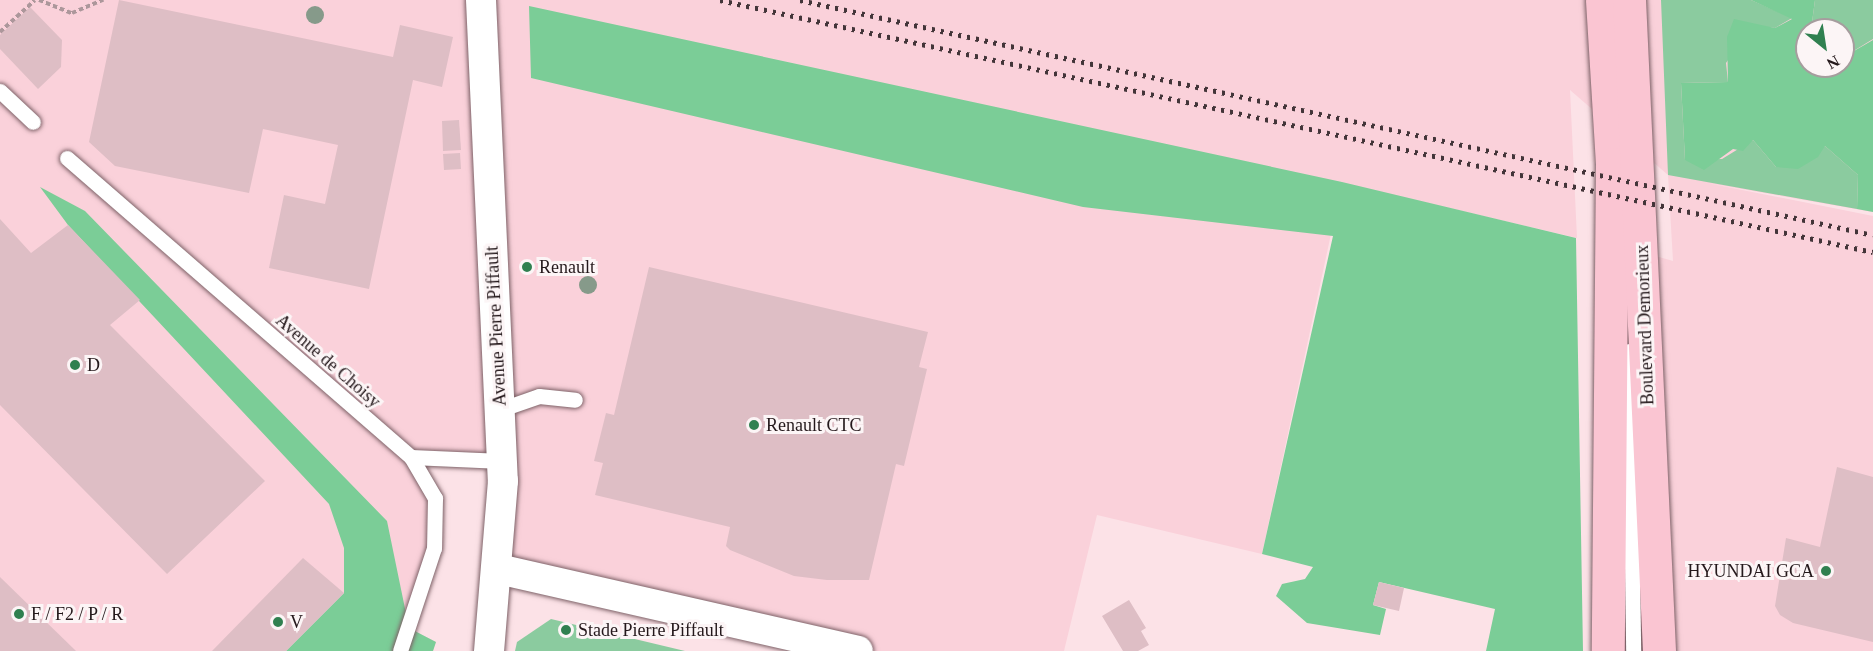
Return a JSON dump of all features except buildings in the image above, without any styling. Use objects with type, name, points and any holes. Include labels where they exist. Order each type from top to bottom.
[{"type":"main road","name":"Boulevard Demorieux","points":[[1602,0],[1612,164],[1608,651]]},
{"type":"main road","name":"Boulevard Demorieux","points":[[1629,0],[1659,651]]},
{"type":"street","name":"Avenue Pierre Piffault","points":[[481,0],[502,461],[498,568],[489,651]]},
{"type":"street","points":[[498,568],[858,651]]},
{"type":"lane","points":[[1617,0],[1628,248],[1633,651]]},
{"type":"lane","points":[[0,91],[33,122]]},
{"type":"lane","name":"Avenue de Choisy","points":[[67,158],[411,457],[435,498],[434,548],[400,651]]},
{"type":"lane","points":[[499,410],[539,396],[575,400]]},
{"type":"lane","points":[[411,457],[502,461]]},
{"type":"path","points":[[0,32],[37,0],[72,13],[103,0]]},
{"type":"shaded area","points":[[0,0],[1873,0],[1873,212],[1707,183],[1873,216],[1873,651],[1633,651],[1628,248],[1673,261],[1668,175],[1570,90],[1577,238],[1342,183],[1262,554],[1097,515],[1064,651],[858,651],[498,569],[502,461],[412,457],[435,498],[434,548],[409,628],[436,642],[433,651],[0,651]]},
{"type":"green space","points":[[1661,0],[1751,0],[1792,18],[1775,28],[1752,25],[1726,63],[1728,82],[1681,83],[1685,160],[1722,159],[1753,140],[1776,167],[1825,146],[1858,175],[1857,209],[1668,175]]},
{"type":"green space","points":[[1751,0],[1815,0],[1813,18],[1795,18],[1795,78],[1855,78],[1855,50],[1873,40],[1873,212],[1857,209],[1858,175],[1825,146],[1818,157],[1798,169],[1776,167],[1753,140],[1743,151],[1733,149],[1704,170],[1685,160],[1681,83],[1728,82],[1727,37],[1734,19],[1775,28],[1792,19]]},
{"type":"green space","points":[[1815,0],[1873,0],[1873,39],[1855,50],[1855,18],[1813,18]]},
{"type":"green space","points":[[529,6],[1342,182],[1576,238],[1583,651],[1486,651],[1495,609],[1379,582],[1373,605],[1386,609],[1380,635],[1307,623],[1276,596],[1282,584],[1305,579],[1313,567],[1262,554],[1333,236],[1083,207],[531,78]]},
{"type":"green space","points":[[40,187],[85,211],[387,521],[409,628],[436,642],[433,651],[286,651],[344,593],[344,548],[329,504],[68,225]]},
{"type":"green space","name":"Stade Pierre Piffault","points":[[551,619],[685,651],[515,651],[517,642]]},
{"type":"railway","points":[[720,0],[1873,252]]},
{"type":"railway","points":[[800,0],[1873,235]]},
{"type":"place","name":"Renault","points":[[527,267]]},
{"type":"place","name":"D","points":[[75,365]]},
{"type":"place","name":"Renault CTC","points":[[754,425]]},
{"type":"place","name":"HYUNDAI GCA","points":[[1826,571]]},
{"type":"place","name":"F / F2 / P / R","points":[[19,614]]},
{"type":"place","name":"V","points":[[278,622]]},
{"type":"place","name":"Stade Pierre Piffault","points":[[566,630]]}]
